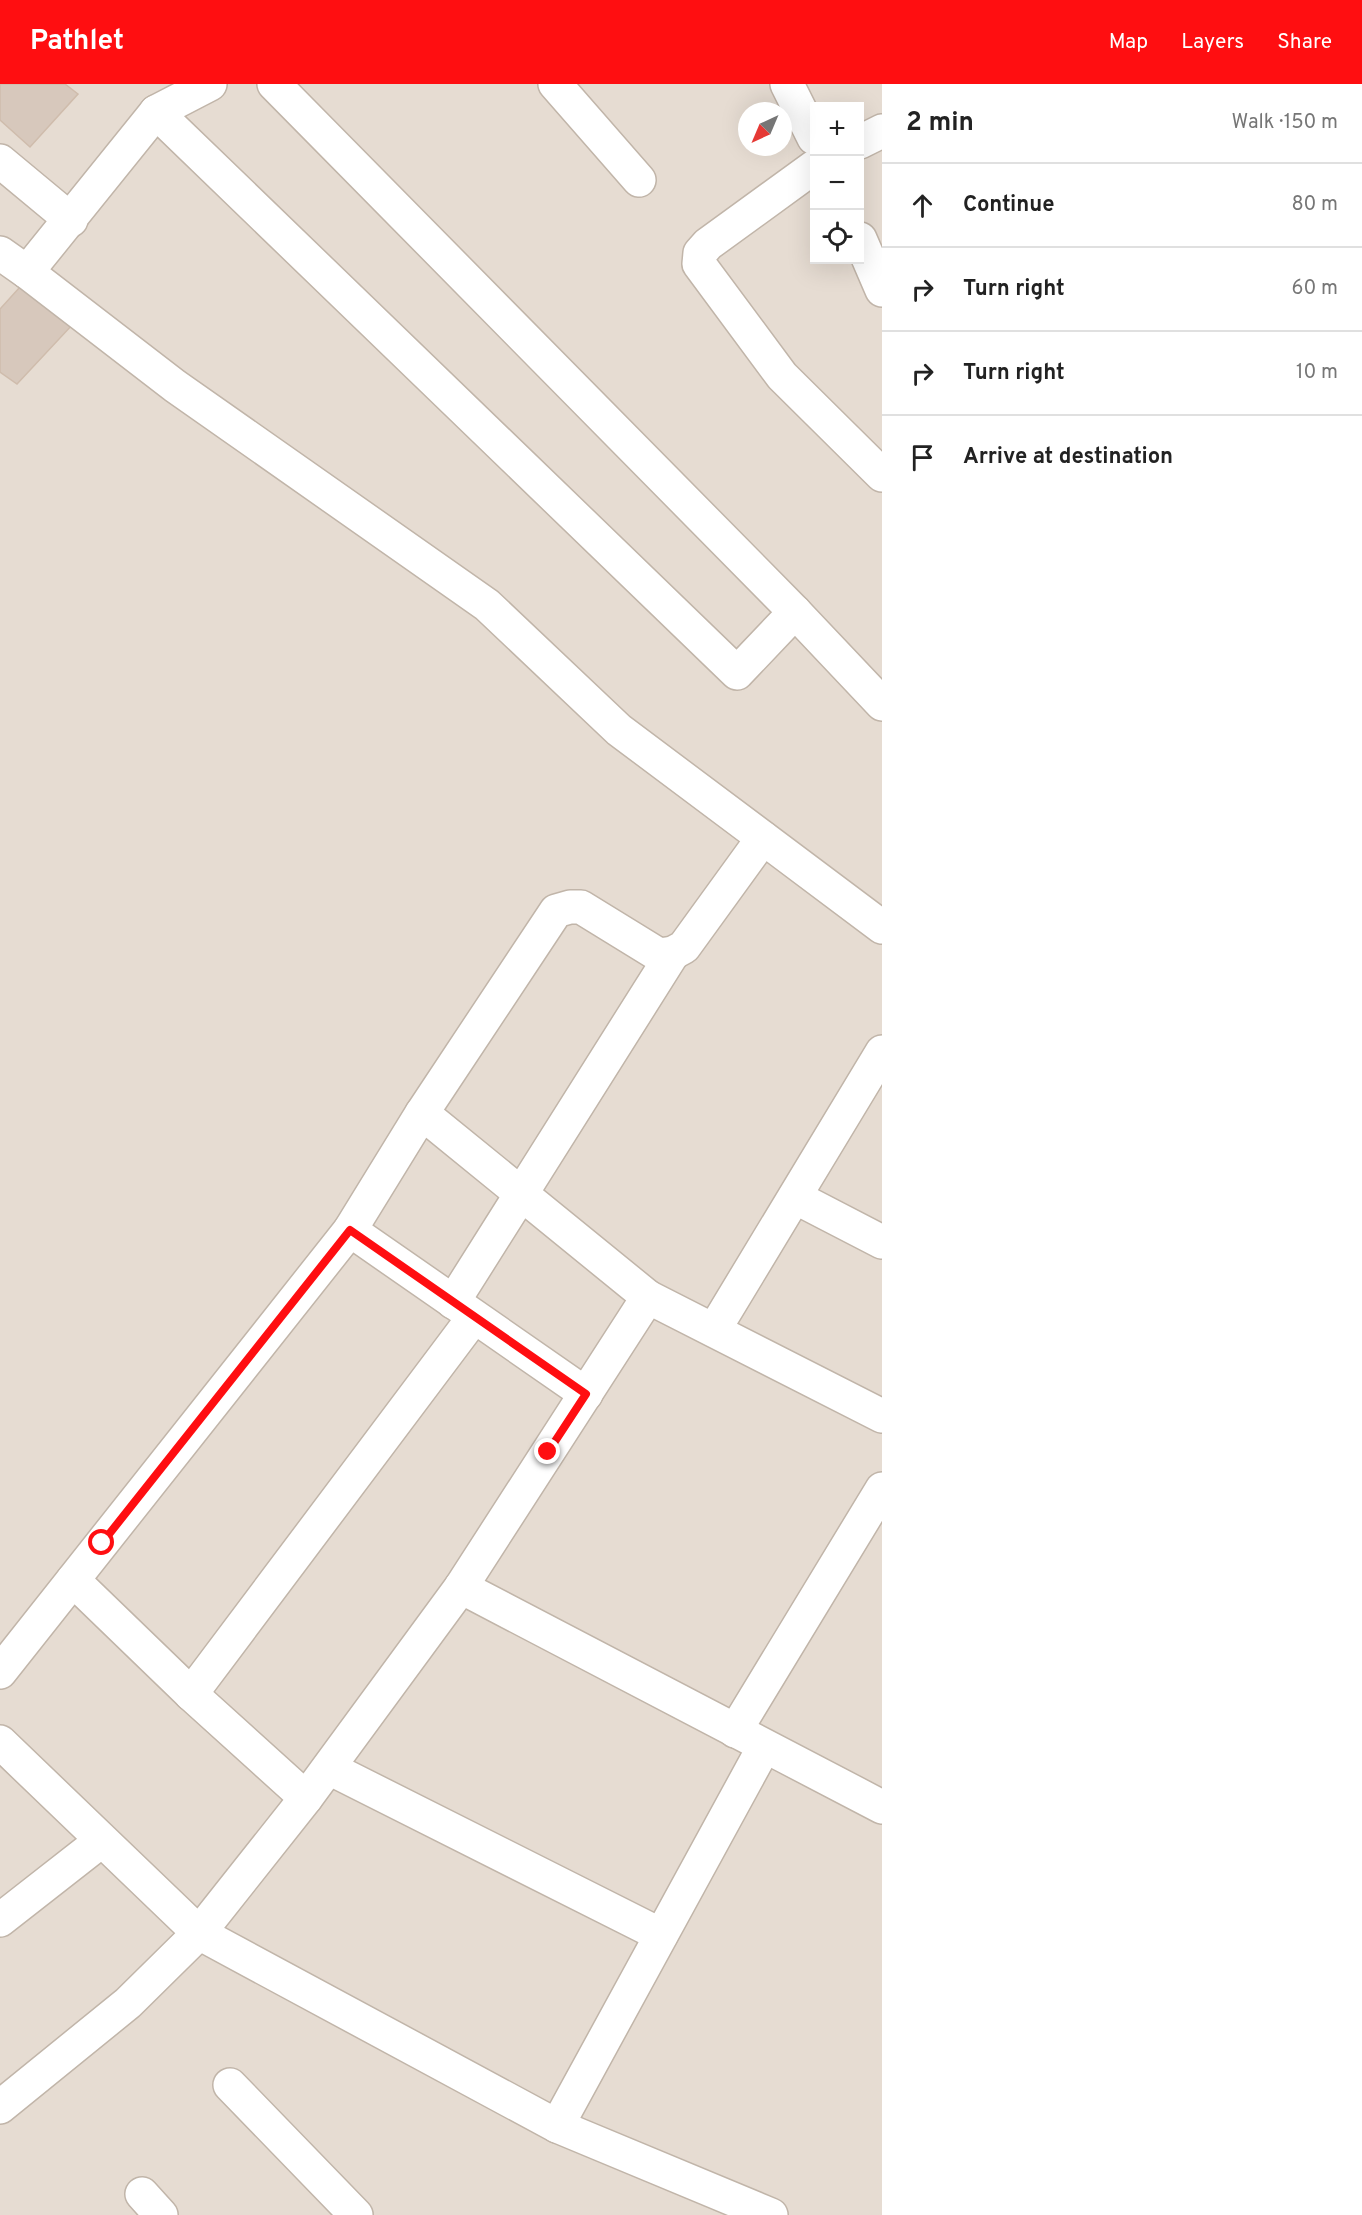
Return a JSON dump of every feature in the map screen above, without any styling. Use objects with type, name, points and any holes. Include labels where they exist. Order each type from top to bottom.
[{"type":"street","points":[[27,272],[156,112],[210,84]]},
{"type":"street","points":[[274,84],[795,612],[882,704]]},
{"type":"street","points":[[555,84],[639,180]]},
{"type":"street","points":[[788,84],[810,130]]},
{"type":"street","points":[[156,112],[737,673],[795,612]]},
{"type":"street","points":[[864,140],[882,131]]},
{"type":"street","points":[[0,161],[71,220]]},
{"type":"street","points":[[810,170],[705,247],[700,253],[699,264],[782,376],[882,475]]},
{"type":"street","points":[[864,247],[882,290]]},
{"type":"street","points":[[0,253],[175,386],[487,605],[619,730],[882,927]]},
{"type":"street","points":[[0,1672],[350,1230],[422,1113],[556,911],[581,907],[659,956],[673,953],[684,947],[763,838]]},
{"type":"street","points":[[191,1694],[464,1309],[520,1193],[673,953]]},
{"type":"street","points":[[714,1330],[882,1052]]},
{"type":"street","points":[[422,1113],[648,1297],[882,1416]]},
{"type":"street","points":[[795,1197],[882,1242]]},
{"type":"street","points":[[350,1230],[586,1394]]},
{"type":"street","points":[[0,2107],[128,2003],[199,1932],[329,1768],[460,1587],[648,1297]]},
{"type":"street","points":[[735,1731],[882,1489]]},
{"type":"street","points":[[73,1580],[191,1694],[306,1798]]},
{"type":"street","points":[[460,1587],[882,1807]]},
{"type":"street","points":[[0,1742],[101,1841],[199,1932],[557,2126],[771,2215]]},
{"type":"street","points":[[557,2126],[764,1747]]},
{"type":"street","points":[[329,1768],[661,1935]]},
{"type":"street","points":[[0,1920],[101,1841]]},
{"type":"street","points":[[230,2085],[356,2215]]},
{"type":"shaded area","points":[[0,84],[882,84],[882,2215],[0,2215]]},
{"type":"building","points":[[0,84],[65,84],[78,94],[30,147],[0,120]]},
{"type":"building","points":[[20,287],[74,323],[17,384],[0,372],[0,309]]},
{"type":"route","points":[[102,1543],[350,1230],[586,1394],[548,1452]]}]
